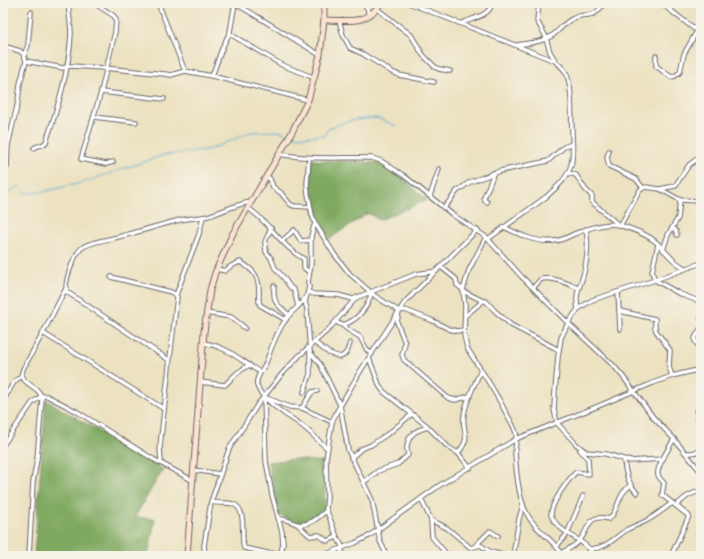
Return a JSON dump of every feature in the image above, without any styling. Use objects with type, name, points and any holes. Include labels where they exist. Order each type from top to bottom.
[{"type":"main road","points":[[187,556],[203,343],[210,290],[232,234],[291,134],[308,100],[320,55],[324,20],[324,3]]},
{"type":"main road","points":[[324,20],[358,20],[368,17],[381,3]]},
{"type":"street","points":[[34,148],[43,145],[46,142],[58,105],[67,67],[71,34],[69,3]]},
{"type":"street","points":[[94,3],[116,18],[115,32],[102,92],[81,159],[106,164],[113,162]]},
{"type":"street","points":[[158,3],[185,71]]},
{"type":"street","points":[[212,76],[223,46],[230,34],[235,3],[320,55]]},
{"type":"street","points":[[364,3],[368,10],[368,17]]},
{"type":"street","points":[[409,3],[555,61]]},
{"type":"street","points":[[462,23],[477,16],[484,15],[491,8],[492,3]]},
{"type":"street","points":[[539,3],[537,21],[546,39],[550,52],[567,77],[571,108],[571,165],[568,173],[555,189],[504,228],[487,238],[469,270],[463,290],[465,345],[494,390],[515,430],[517,475],[523,505],[532,521],[563,554],[580,541],[589,523],[594,519],[599,517],[610,518],[617,509],[623,494],[630,486]]},
{"type":"street","points":[[516,45],[546,39],[554,35],[566,22],[573,18],[596,13],[600,10],[604,3]]},
{"type":"street","points":[[661,3],[701,34]]},
{"type":"street","points":[[377,9],[411,35],[423,55],[435,67],[450,72]]},
{"type":"street","points":[[24,55],[28,45],[31,12]]},
{"type":"street","points":[[339,20],[343,35],[350,48],[399,75],[434,82]]},
{"type":"street","points":[[656,56],[656,66],[671,77],[675,76],[680,72],[684,54],[697,31]]},
{"type":"street","points":[[230,34],[282,65],[315,78]]},
{"type":"street","points":[[3,46],[18,50],[24,55],[26,61],[8,145],[7,167]]},
{"type":"street","points":[[26,61],[55,66],[107,68],[171,75],[185,71],[212,76],[308,100]]},
{"type":"street","points":[[102,92],[164,99]]},
{"type":"street","points":[[94,117],[136,122]]},
{"type":"street","points":[[444,208],[457,191],[470,182],[493,173],[548,161],[564,147],[572,144]]},
{"type":"street","points":[[609,151],[607,157],[609,166],[636,179],[643,188]]},
{"type":"street","points":[[279,154],[309,158],[372,158],[389,166],[444,208],[477,230],[487,238],[568,323],[614,366],[653,417],[674,439],[701,472]]},
{"type":"street","points":[[620,226],[638,192],[643,188],[660,189],[675,186],[689,166],[701,156]]},
{"type":"street","points":[[309,158],[307,184],[310,207],[315,223],[334,254],[350,274],[375,296],[399,311],[405,310],[431,320],[449,330],[464,330]]},
{"type":"street","points":[[430,196],[439,168]]},
{"type":"street","points":[[487,202],[484,198],[493,173]]},
{"type":"street","points":[[568,173],[576,175],[585,189],[592,196],[592,202],[620,226]]},
{"type":"street","points":[[266,176],[270,179],[273,187],[281,193],[290,204],[294,206],[310,207]]},
{"type":"street","points":[[660,189],[680,200],[701,202]]},
{"type":"street","points":[[663,250],[668,235],[678,218],[680,200]]},
{"type":"street","points":[[4,399],[14,382],[21,376],[23,369],[43,333],[54,309],[66,289],[75,258],[84,246],[97,241],[131,234],[174,222],[203,217],[243,203],[251,202]]},
{"type":"street","points":[[248,208],[258,215],[295,255],[304,259],[304,268],[309,272]]},
{"type":"street","points":[[161,463],[160,446],[177,298],[176,295],[199,234],[203,217]]},
{"type":"street","points":[[315,223],[311,240],[308,292],[306,297],[289,315],[275,338],[256,385],[258,390],[264,396],[327,448]]},
{"type":"street","points":[[504,228],[525,237],[547,241],[560,240],[586,229],[605,225],[620,226],[650,238],[658,244],[678,265],[685,268]]},
{"type":"street","points":[[271,228],[264,242],[266,252],[271,258],[275,268],[294,290],[298,306]]},
{"type":"street","points":[[673,228],[677,235]]},
{"type":"street","points":[[578,309],[576,299],[585,267],[588,240],[586,229]]},
{"type":"street","points":[[282,240],[294,230],[301,241],[311,240]]},
{"type":"street","points":[[345,556],[326,512],[326,458],[332,422],[340,405],[405,302],[442,267],[477,230]]},
{"type":"street","points":[[658,244],[652,272],[655,280],[680,294],[701,302]]},
{"type":"street","points":[[217,269],[225,271],[230,266],[240,262],[248,266],[256,274],[258,279],[260,305],[286,320]]},
{"type":"street","points":[[596,556],[580,541],[567,534],[553,520],[551,515],[551,511],[568,480],[576,472],[589,474],[588,460],[557,423],[554,409],[561,338],[568,323],[578,309],[592,300],[655,280],[701,263]]},
{"type":"street","points":[[442,267],[456,279],[457,285],[463,290],[483,301],[486,301],[511,325],[559,350]]},
{"type":"street","points":[[308,292],[314,294],[338,295],[356,298],[416,274],[437,271]]},
{"type":"street","points":[[111,277],[164,290],[176,295]]},
{"type":"street","points":[[534,288],[541,280],[548,279],[578,288]]},
{"type":"street","points":[[274,286],[273,298],[289,315]]},
{"type":"street","points":[[66,289],[72,296],[158,351],[169,360]]},
{"type":"street","points":[[342,325],[353,321],[362,312],[368,302],[371,292]]},
{"type":"street","points":[[618,292],[620,329]]},
{"type":"street","points":[[304,392],[310,374],[310,333],[307,322],[306,297]]},
{"type":"street","points":[[205,556],[204,546],[210,502],[229,450],[258,404],[287,368],[336,322],[356,298]]},
{"type":"street","points":[[465,316],[483,301]]},
{"type":"street","points":[[399,311],[397,322],[405,343],[402,355],[404,360],[448,398],[455,400],[470,396]]},
{"type":"street","points":[[620,311],[655,319],[656,331],[670,350],[669,367],[672,376]]},
{"type":"street","points":[[206,313],[231,317],[245,328]]},
{"type":"street","points":[[336,322],[360,337],[367,350],[372,354]]},
{"type":"street","points":[[701,328],[695,338],[695,341],[701,349]]},
{"type":"street","points":[[43,333],[164,409]]},
{"type":"street","points":[[314,342],[329,353],[340,357],[344,356],[350,343]]},
{"type":"street","points":[[203,343],[224,348],[260,372]]},
{"type":"street","points":[[310,352],[320,364],[340,405],[348,450],[372,500],[380,540],[387,556]]},
{"type":"street","points":[[369,358],[380,387],[386,394],[428,427],[448,447],[458,454],[470,468]]},
{"type":"street","points":[[200,382],[225,385],[236,373],[249,365]]},
{"type":"street","points":[[458,454],[466,441],[463,416],[481,370]]},
{"type":"street","points":[[321,556],[342,549],[365,538],[440,485],[516,439],[672,376],[701,370]]},
{"type":"street","points":[[21,376],[25,381],[39,391],[42,396],[39,446],[33,482],[29,556]]},
{"type":"street","points":[[302,408],[312,392],[317,391]]},
{"type":"street","points":[[3,445],[36,400],[42,396],[47,396],[192,480]]},
{"type":"street","points":[[264,396],[290,407],[302,408],[332,422]]},
{"type":"street","points":[[210,502],[234,504],[240,510],[243,519],[242,542],[244,548],[268,554],[280,555],[282,537],[267,470],[264,396]]},
{"type":"street","points":[[699,424],[697,412],[701,398]]},
{"type":"street","points":[[351,458],[361,449],[371,445],[389,433],[412,414]]},
{"type":"street","points":[[364,482],[378,471],[398,464],[408,455],[407,445],[412,433],[428,427]]},
{"type":"street","points":[[671,556],[689,516],[662,495],[664,483],[658,475],[663,459],[674,439]]},
{"type":"street","points":[[576,444],[586,452],[606,454],[630,462],[663,459]]},
{"type":"street","points":[[686,453],[691,454],[701,451]]},
{"type":"street","points":[[624,460],[625,473],[630,486],[637,493]]},
{"type":"street","points":[[193,470],[220,474]]},
{"type":"street","points":[[676,506],[692,492],[701,490]]},
{"type":"street","points":[[556,546],[567,534],[583,496]]},
{"type":"street","points":[[421,499],[431,520],[432,537],[448,556]]},
{"type":"street","points":[[590,549],[597,549],[606,546],[618,538],[626,530],[654,516],[672,504]]},
{"type":"street","points":[[513,556],[519,519],[523,505]]},
{"type":"street","points":[[298,525],[314,521],[326,512]]},
{"type":"street","points":[[279,519],[288,520],[298,525],[310,536],[319,535],[327,541],[337,537]]},
{"type":"street","points":[[431,520],[447,528],[470,548],[473,548],[490,531],[498,536]]},
{"type":"street","points":[[476,545],[480,545],[491,552],[506,556]]},
{"type":"green space","points":[[312,160],[381,163],[427,200],[379,220],[368,213],[329,239],[317,220],[309,180]]},
{"type":"green space","points":[[46,400],[163,469],[135,517],[155,519],[148,556],[34,556]]},
{"type":"green space","points":[[295,459],[324,462],[325,508],[312,518],[298,523],[279,515],[268,462]]},
{"type":"waterway","points":[[294,136],[325,135],[328,129],[354,120],[377,118],[396,126]]},
{"type":"waterway","points":[[3,197],[19,186],[26,193],[42,192],[81,183],[164,155],[211,149],[251,132],[280,131],[288,134]]}]
